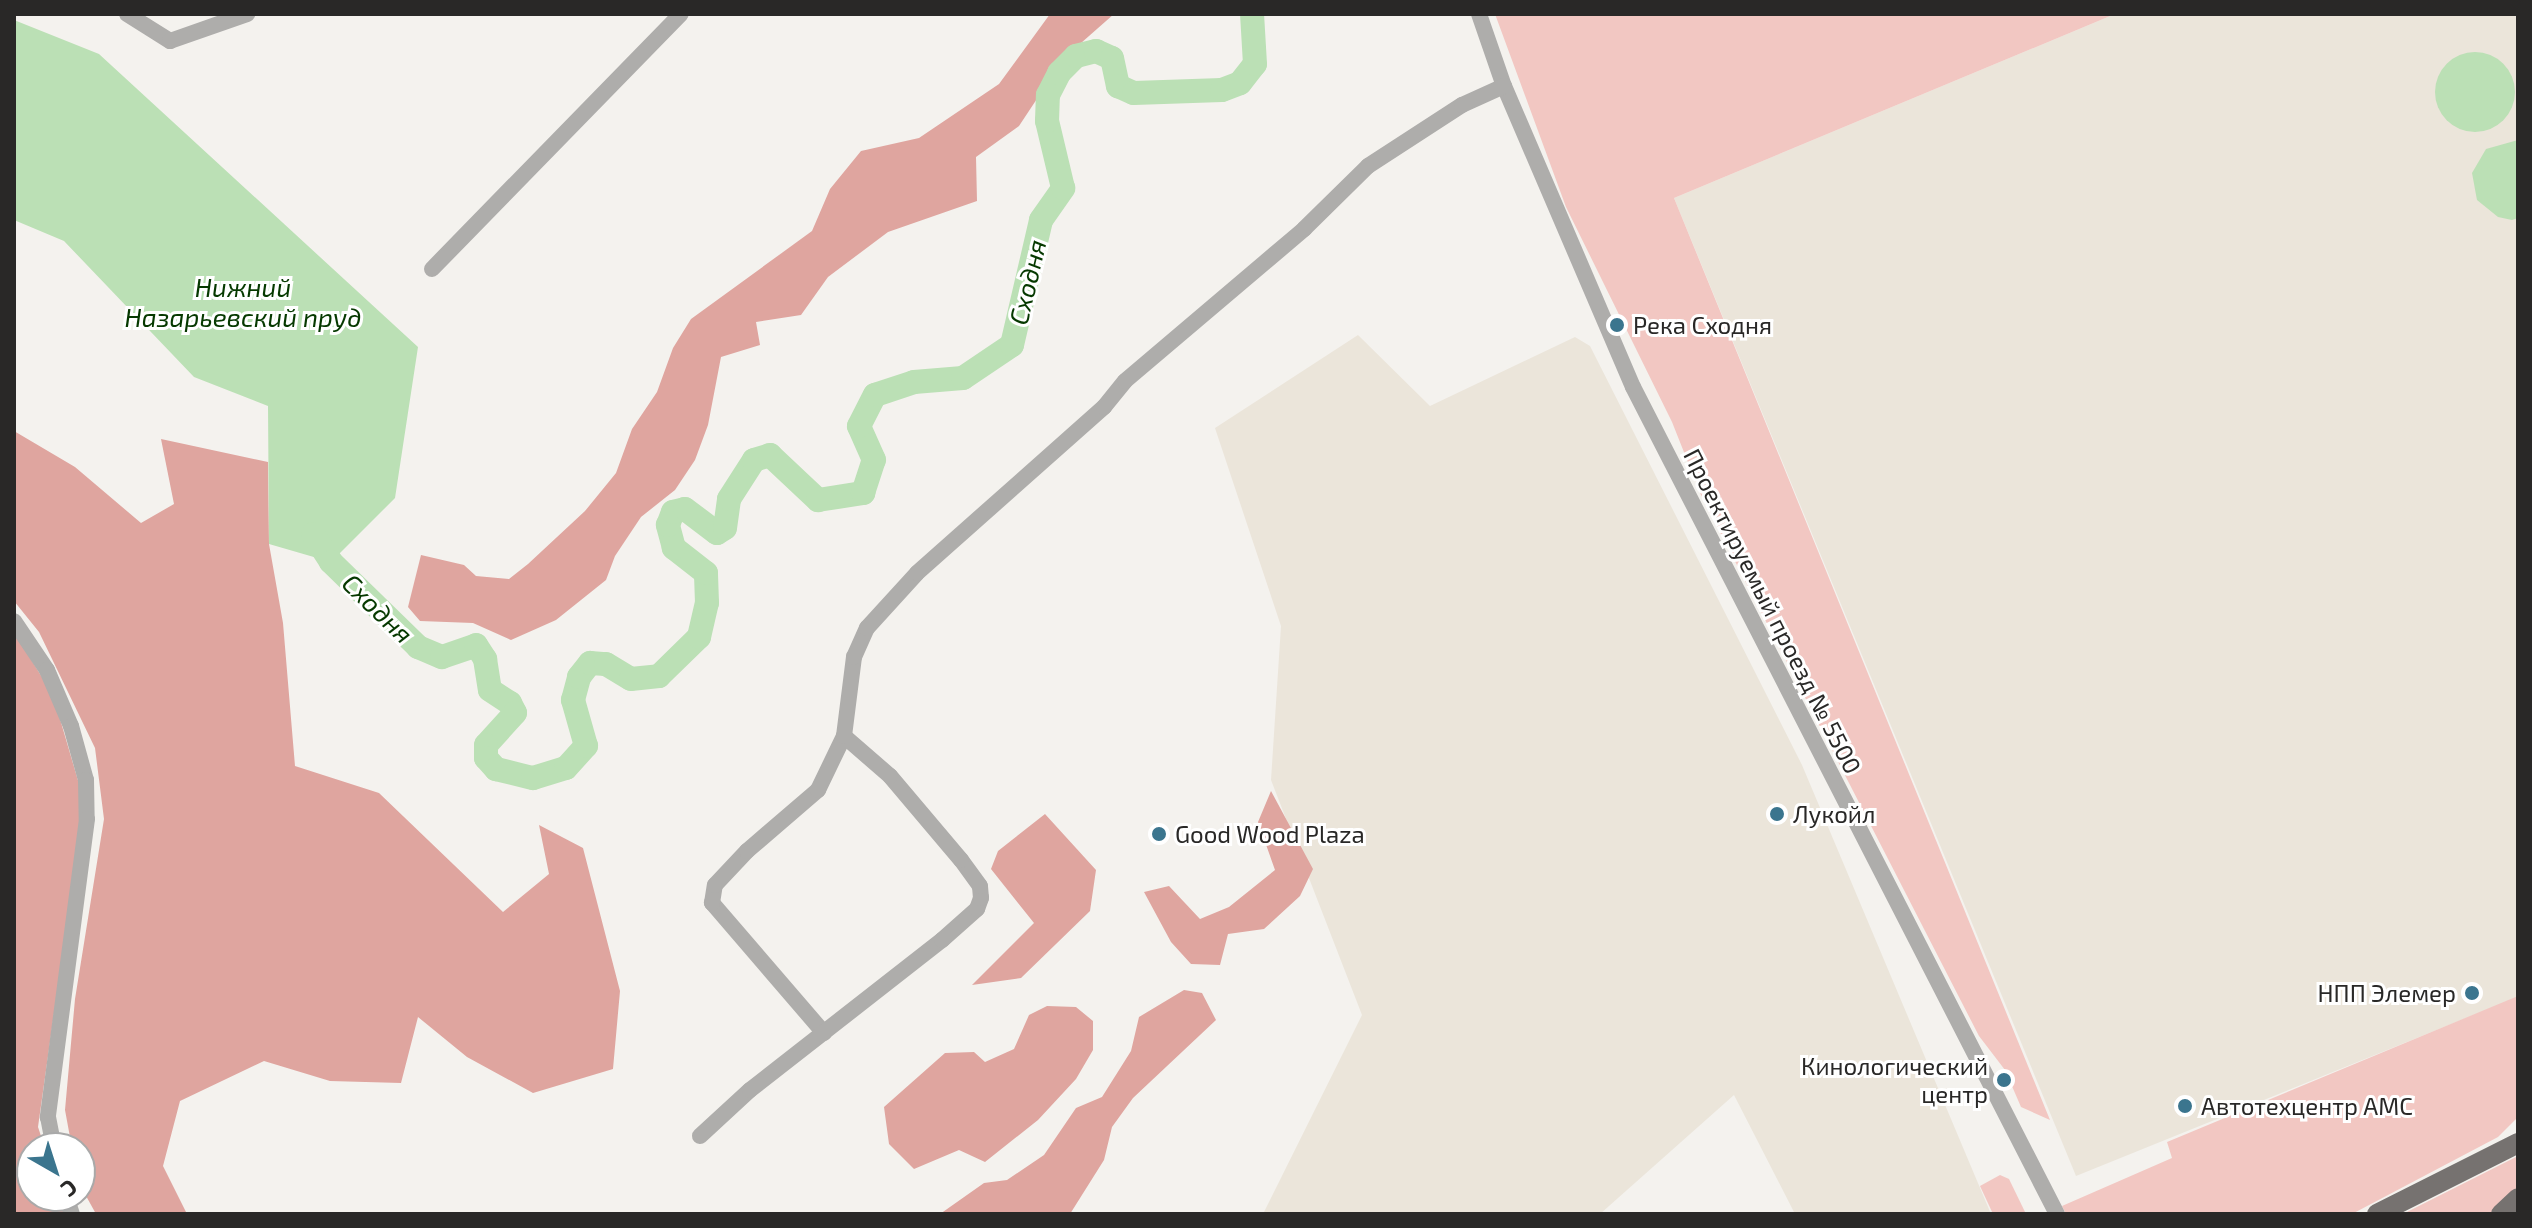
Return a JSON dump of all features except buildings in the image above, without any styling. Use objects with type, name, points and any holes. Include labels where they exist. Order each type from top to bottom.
[{"type":"main road","points":[[2377,1214],[2518,1143]]},
{"type":"main road","points":[[2501,1214],[2518,1198]]},
{"type":"street","points":[[127,14],[170,41],[247,14]]},
{"type":"street","points":[[432,269],[681,14]]},
{"type":"street","name":"Проектируемый проезд № 5500","points":[[1479,14],[1504,86],[1633,387],[2057,1214]]},
{"type":"street","points":[[824,1033],[712,903],[715,885],[747,851],[818,790],[844,736],[854,657],[867,628],[917,573],[1368,166],[1462,105],[1504,86]]},
{"type":"street","points":[[14,621],[47,670],[71,726],[86,780],[87,819],[48,1117],[51,1132]]},
{"type":"street","points":[[700,1136],[965,920],[981,898],[980,886],[961,860],[890,776],[844,736]]},
{"type":"shaded area","points":[[1050,14],[1114,14],[1064,58],[1019,126],[976,157],[977,201],[888,232],[828,277],[801,315],[756,322],[760,345],[721,357],[708,425],[695,460],[675,490],[641,517],[615,556],[606,580],[556,620],[511,640],[473,623],[420,621],[408,607],[421,555],[464,565],[476,576],[509,579],[528,564],[585,511],[616,473],[632,429],[657,392],[673,348],[691,319],[812,231],[830,189],[861,151],[919,138],[999,84]]},
{"type":"shaded area","points":[[1495,14],[2115,14],[1674,198],[2050,1120],[2021,1107],[2005,1070],[1979,1036],[1701,495],[1672,422],[1566,207]]},
{"type":"shaded area","points":[[2115,14],[2518,14],[2518,997],[2076,1176],[1674,198]]},
{"type":"shaded area","points":[[1358,335],[1430,406],[1575,337],[1590,346],[1802,765],[1991,1214],[1795,1214],[1734,1095],[1600,1214],[1263,1214],[1362,1015],[1271,780],[1281,626],[1215,428]]},
{"type":"shaded area","points":[[14,431],[75,467],[141,523],[174,504],[161,439],[268,462],[269,544],[283,623],[295,766],[379,793],[503,912],[549,874],[539,825],[583,848],[620,991],[613,1069],[533,1093],[467,1057],[418,1017],[401,1083],[330,1081],[264,1061],[180,1101],[163,1166],[187,1214],[96,1214],[96,1132],[69,1132],[65,1110],[75,999],[104,819],[95,748],[39,632],[14,601]]},
{"type":"shaded area","points":[[14,632],[53,695],[84,801],[40,1132],[16,1132],[16,1212],[67,1214],[14,1214]]},
{"type":"shaded area","points":[[1271,791],[1313,869],[1300,896],[1264,929],[1228,934],[1220,965],[1191,964],[1171,942],[1144,892],[1169,886],[1200,919],[1229,907],[1275,870],[1258,822]]},
{"type":"shaded area","points":[[1045,814],[1096,870],[1090,911],[1021,978],[972,985],[1034,923],[991,869],[998,851]]},
{"type":"shaded area","points":[[1184,990],[1202,993],[1216,1020],[1133,1098],[1112,1127],[1104,1160],[1070,1214],[940,1214],[984,1183],[1007,1180],[1044,1155],[1076,1108],[1102,1097],[1131,1051],[1139,1017]]},
{"type":"shaded area","points":[[2518,996],[2518,1117],[2498,1137],[2352,1214],[2066,1214],[2062,1206],[2172,1158],[2167,1142]]},
{"type":"shaded area","points":[[1047,1006],[1076,1007],[1093,1021],[1093,1050],[1076,1079],[1038,1120],[985,1162],[959,1150],[914,1169],[889,1144],[884,1107],[945,1053],[974,1052],[985,1062],[1014,1049],[1029,1015]]},
{"type":"shaded area","points":[[2518,1156],[2518,1188],[2490,1214],[2403,1214]]},
{"type":"shaded area","points":[[2000,1175],[2009,1179],[2026,1214],[1993,1214],[1980,1186]]},
{"type":"water","name":"Нижний Назарьевский пруд","points":[[14,20],[99,54],[418,347],[395,498],[331,562],[269,544],[268,406],[194,377],[64,241],[14,220]]},
{"type":"water","points":[[2475,52],[2490,55],[2503,64],[2512,77],[2515,92],[2512,107],[2503,120],[2490,129],[2475,132],[2460,129],[2447,120],[2438,107],[2435,92],[2438,77],[2447,64],[2460,55]]},
{"type":"water","points":[[2518,140],[2518,218],[2512,220],[2498,217],[2477,200],[2472,173],[2486,149]]},
{"type":"waterway","name":"Сходня","points":[[313,534],[331,562],[418,647],[442,657],[476,645],[485,659],[490,690],[510,703],[515,713],[486,745],[486,758],[496,769],[533,778],[566,768],[586,746],[573,700],[579,677],[590,663],[606,664],[631,679],[659,676],[699,637],[707,603],[706,573],[674,548],[668,525],[673,512],[685,509],[717,533],[725,528],[729,499],[754,460],[770,455],[818,500],[863,493],[874,460],[859,426],[875,395],[914,382],[963,378],[1012,345],[1041,220],[1063,188],[1047,121],[1048,95],[1059,73],[1076,56],[1096,51],[1112,58],[1118,86],[1134,93],[1222,90],[1240,83],[1255,64],[1252,14]]},
{"type":"place","name":"Река Сходня","points":[[1617,325]]},
{"type":"place","name":"Лукойл","points":[[1777,814]]},
{"type":"place","name":"Good Wood Plaza","points":[[1159,834]]},
{"type":"place","name":"НПП Элемер","points":[[2472,993]]},
{"type":"place","name":"Кинологический центр","points":[[2004,1080]]},
{"type":"place","name":"Автотехцентр АМС","points":[[2185,1106]]}]
